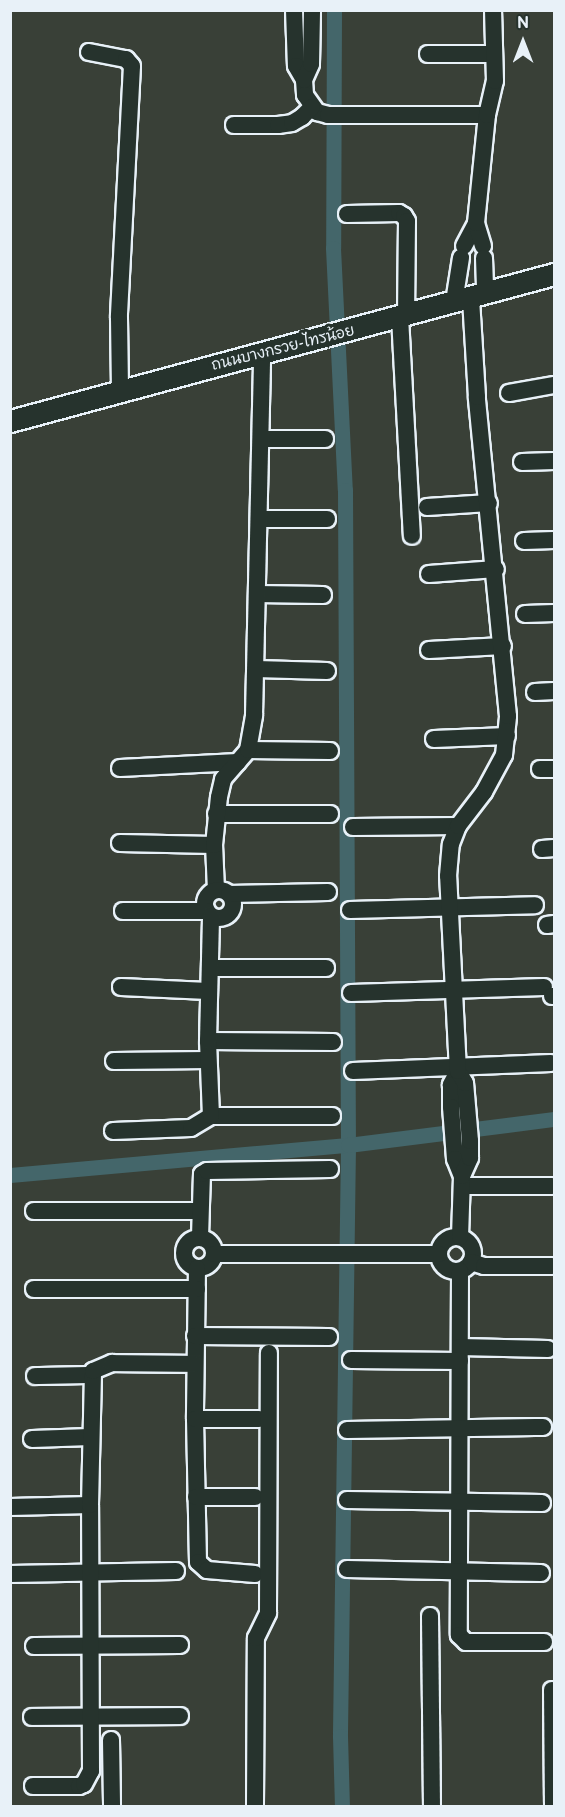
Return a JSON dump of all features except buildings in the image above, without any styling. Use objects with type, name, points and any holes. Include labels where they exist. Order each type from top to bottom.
[{"type":"main road","name":"ถนนบางกรวย-ไทรน้อย","points":[[10,421],[555,274]]},
{"type":"street","points":[[294,10],[296,66],[304,80],[305,95],[312,107],[334,115],[487,115]]},
{"type":"street","points":[[304,80],[311,64],[312,10]]},
{"type":"street","points":[[460,1237],[462,1181],[470,1158],[462,1142],[459,1106],[451,1085],[458,1069],[450,906],[450,844],[458,826],[494,776],[504,755],[507,736],[507,686],[477,397],[470,298],[462,252],[476,224],[487,115],[495,81],[493,10]]},
{"type":"street","points":[[89,52],[126,59],[132,66],[119,318],[120,391]]},
{"type":"street","points":[[428,54],[494,54]]},
{"type":"street","points":[[234,125],[292,123],[312,107]]},
{"type":"street","points":[[347,214],[399,213],[407,221],[403,316],[412,537]]},
{"type":"street","points":[[470,298],[484,252],[476,224]]},
{"type":"street","points":[[123,911],[209,913],[218,918],[230,912],[232,906],[222,892],[214,845],[216,814],[223,779],[243,756],[254,715],[262,354]]},
{"type":"street","points":[[509,393],[555,385]]},
{"type":"street","points":[[261,439],[325,439]]},
{"type":"street","points":[[522,462],[555,461]]},
{"type":"street","points":[[427,507],[489,503]]},
{"type":"street","points":[[259,519],[327,519]]},
{"type":"street","points":[[524,541],[555,540]]},
{"type":"street","points":[[429,574],[496,568]]},
{"type":"street","points":[[257,594],[323,595]]},
{"type":"street","points":[[525,614],[555,613]]},
{"type":"street","points":[[429,650],[503,646]]},
{"type":"street","points":[[256,669],[327,670]]},
{"type":"street","points":[[535,692],[555,691]]},
{"type":"street","points":[[434,739],[507,736]]},
{"type":"street","points":[[120,768],[243,756],[330,751]]},
{"type":"street","points":[[216,814],[330,814]]},
{"type":"street","points":[[353,828],[458,826]]},
{"type":"street","points":[[120,843],[214,845]]},
{"type":"street","points":[[211,1116],[208,1060],[209,913],[206,898],[222,892],[328,892]]},
{"type":"street","points":[[350,910],[535,905]]},
{"type":"street","points":[[210,968],[326,968]]},
{"type":"street","points":[[121,987],[208,991]]},
{"type":"street","points":[[351,993],[454,988],[550,993]]},
{"type":"street","points":[[208,1041],[333,1042]]},
{"type":"street","points":[[114,1061],[208,1060]]},
{"type":"street","points":[[353,1071],[551,1064]]},
{"type":"street","points":[[113,1131],[191,1128],[211,1116],[332,1116]]},
{"type":"street","points":[[200,1237],[200,1176],[207,1171],[330,1169]]},
{"type":"street","points":[[462,1181],[552,1186]]},
{"type":"street","points":[[34,1211],[200,1211]]},
{"type":"street","points":[[200,1237],[211,1243],[214,1254],[208,1264],[197,1268],[187,1263],[183,1251],[189,1241],[200,1237]]},
{"type":"street","points":[[439,1254],[446,1240],[460,1237]]},
{"type":"street","points":[[460,1237],[472,1247],[466,1267],[460,1354],[458,1632],[464,1641],[551,1637]]},
{"type":"street","points":[[214,1254],[439,1254]]},
{"type":"street","points":[[439,1254],[445,1267],[552,1266]]},
{"type":"street","points":[[197,1268],[195,1419],[200,1565],[207,1570],[255,1574]]},
{"type":"street","points":[[34,1289],[196,1289]]},
{"type":"street","points":[[195,1336],[329,1337]]},
{"type":"street","points":[[351,1360],[548,1349]]},
{"type":"street","points":[[255,1806],[256,1638],[268,1613],[269,1353]]},
{"type":"street","points":[[33,1786],[79,1786],[84,1784],[91,1771],[90,1437],[92,1375],[97,1367],[112,1363],[195,1364]]},
{"type":"street","points":[[35,1376],[92,1375]]},
{"type":"street","points":[[195,1419],[259,1419]]},
{"type":"street","points":[[347,1430],[543,1427]]},
{"type":"street","points":[[32,1439],[90,1437]]},
{"type":"street","points":[[196,1497],[255,1497]]},
{"type":"street","points":[[347,1500],[542,1503]]},
{"type":"street","points":[[10,1507],[90,1505]]},
{"type":"street","points":[[347,1569],[541,1573]]},
{"type":"street","points":[[10,1574],[176,1571]]},
{"type":"street","points":[[430,1616],[432,1806]]},
{"type":"street","points":[[34,1646],[180,1645]]},
{"type":"street","points":[[552,1690],[553,1806]]},
{"type":"street","points":[[32,1717],[180,1716]]},
{"type":"street","points":[[111,1740],[112,1806]]},
{"type":"waterway","points":[[334,10],[333,248],[345,490],[348,1145],[340,1736],[342,1806]]},
{"type":"waterway","points":[[10,1175],[348,1145],[554,1119]]}]
